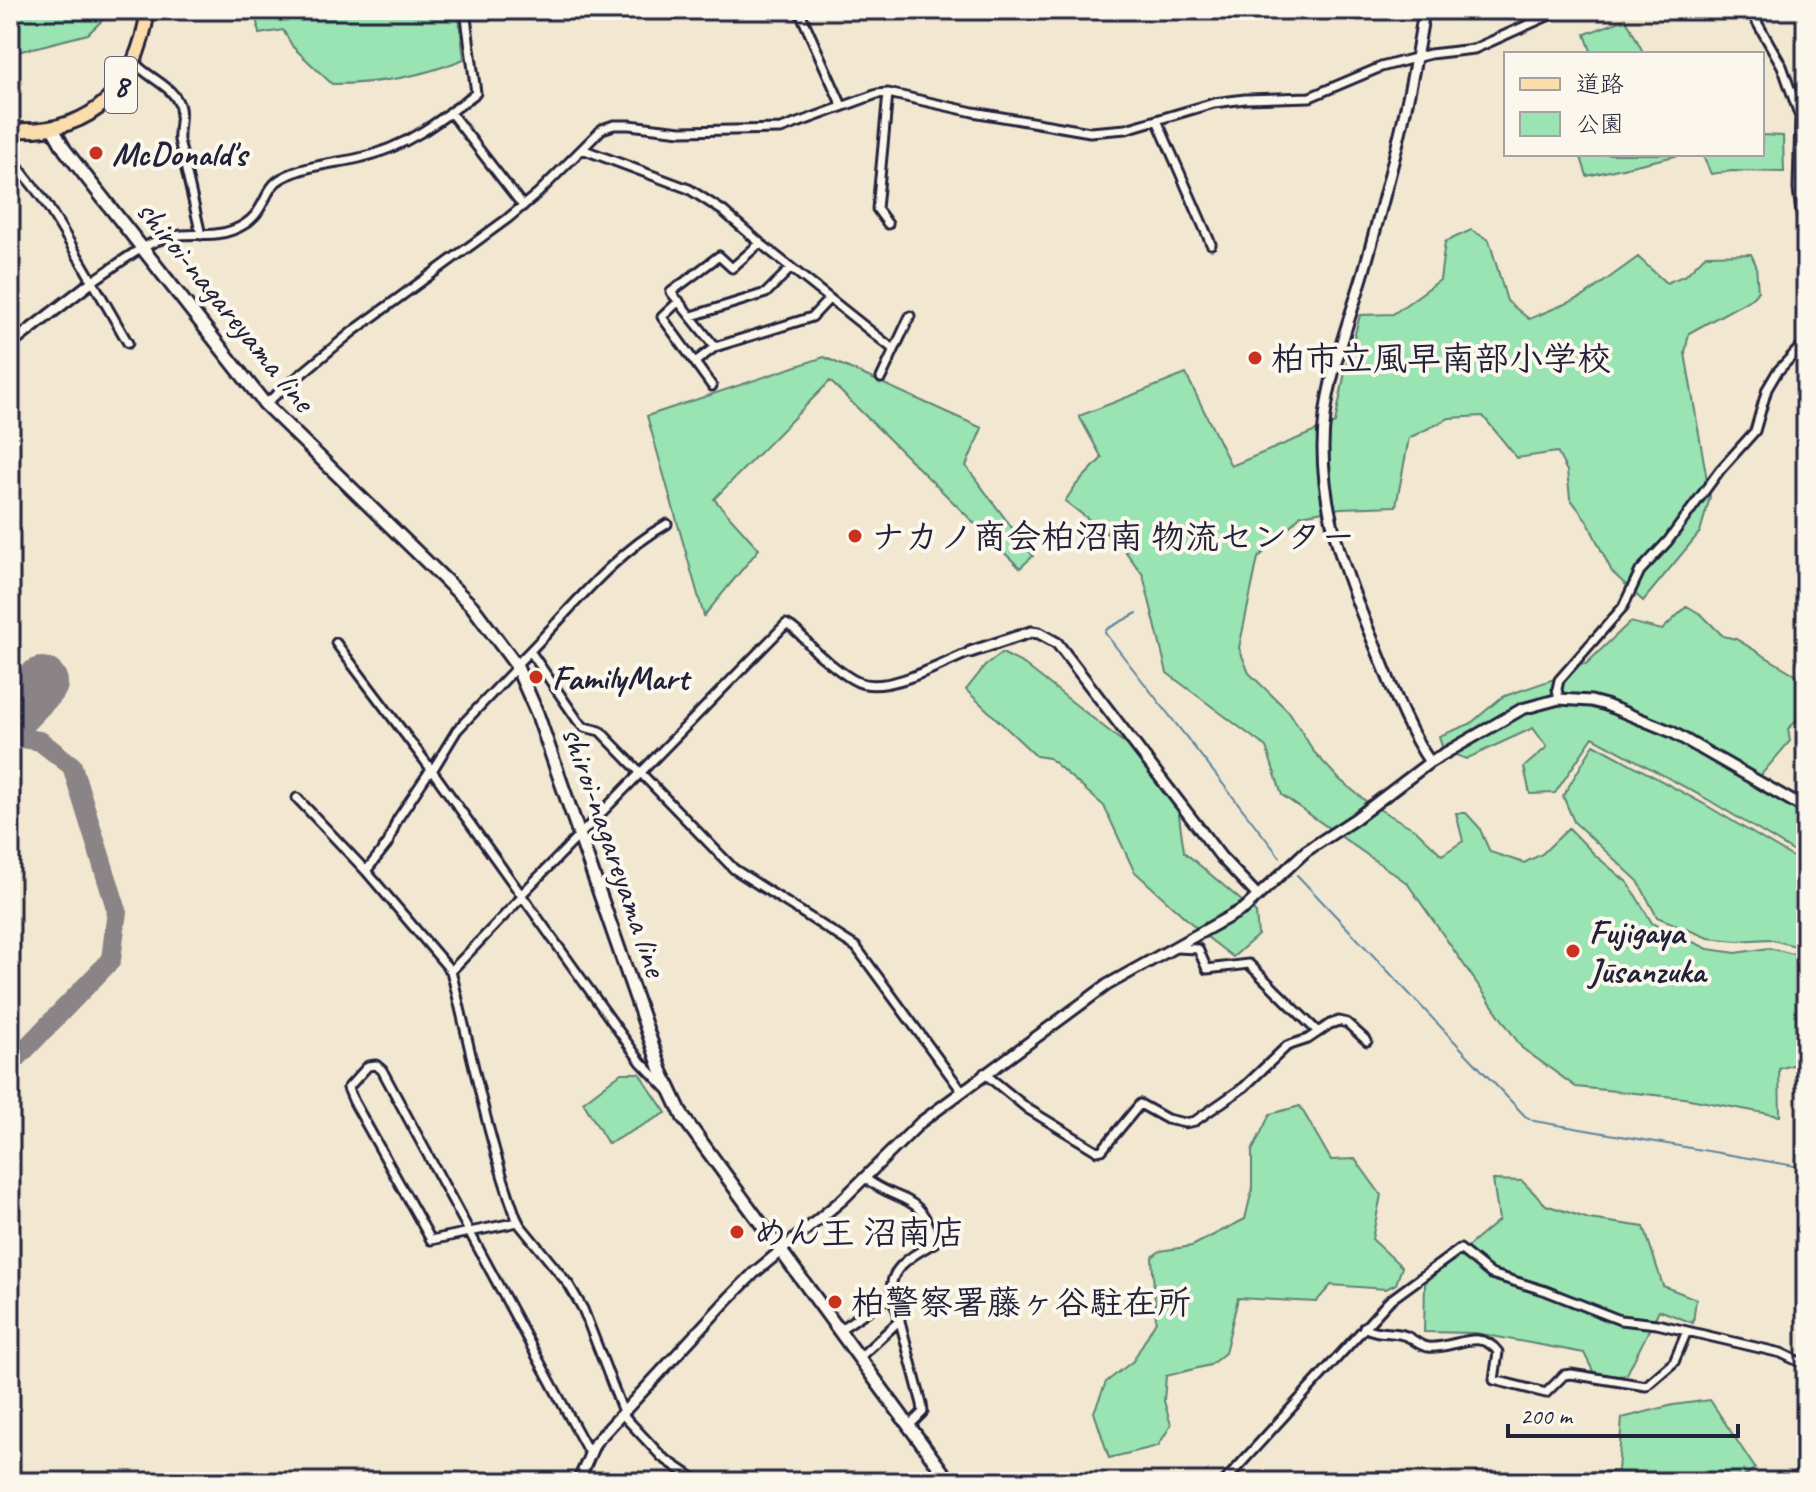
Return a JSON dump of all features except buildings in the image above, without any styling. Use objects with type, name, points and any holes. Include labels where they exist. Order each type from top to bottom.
[{"type":"main road","name":"8","points":[[10,130],[32,132],[53,129],[91,112],[106,101],[135,63],[148,10]]},
{"type":"main road","name":"shiroi-nagareyama line","points":[[53,129],[65,150],[265,404],[472,606],[516,666],[537,713],[670,1092],[683,1117],[950,1482]]},
{"type":"street","points":[[10,345],[93,281],[143,249],[174,236],[217,236],[249,221],[259,212],[271,188],[281,179],[318,165],[380,152],[430,129],[476,93],[465,10]]},
{"type":"street","points":[[799,10],[842,106]]},
{"type":"street","points":[[265,404],[352,332],[523,206],[602,129],[614,125],[681,131],[781,129],[877,94],[888,93],[973,112],[1090,132],[1126,129],[1214,103],[1310,97],[1381,67],[1418,57],[1474,49],[1561,10]]},
{"type":"street","points":[[1750,10],[1782,66],[1800,117],[1798,189],[1806,254]]},
{"type":"street","points":[[1423,11],[1418,57],[1402,136],[1333,365],[1323,448],[1326,488],[1341,560],[1393,688],[1430,762]]},
{"type":"street","points":[[135,63],[143,73],[173,93],[180,108],[177,126],[179,140],[201,235]]},
{"type":"street","points":[[888,93],[877,209],[888,224]]},
{"type":"street","points":[[450,112],[523,206]]},
{"type":"street","points":[[1157,120],[1211,244]]},
{"type":"street","points":[[582,149],[689,189],[723,211],[893,349]]},
{"type":"street","points":[[11,158],[32,182],[128,343]]},
{"type":"street","points":[[715,347],[671,292],[719,256],[732,268],[760,243]]},
{"type":"street","points":[[692,316],[766,293],[791,268]]},
{"type":"street","points":[[695,362],[715,347],[812,317],[829,299]]},
{"type":"street","points":[[679,301],[662,317],[712,386]]},
{"type":"street","points":[[881,378],[910,316]]},
{"type":"street","points":[[1559,699],[1559,680],[1616,616],[1640,571],[1668,541],[1720,470],[1755,431],[1767,389],[1777,372],[1806,341]]},
{"type":"street","points":[[366,871],[388,843],[397,820],[457,730],[623,555],[667,524]]},
{"type":"street","points":[[451,971],[579,834],[786,624],[796,629],[815,652],[849,677],[874,686],[891,683],[1031,632],[1057,643],[1221,857],[1258,896]]},
{"type":"street","points":[[336,643],[432,770],[641,1062],[670,1092]]},
{"type":"street","points":[[530,651],[578,721],[584,727],[600,731],[734,869],[856,947],[961,1090]]},
{"type":"street","points":[[578,1482],[589,1453],[622,1413],[754,1273],[865,1178],[921,1122],[1107,985],[1237,913],[1317,842],[1355,819],[1430,762],[1522,709],[1559,699],[1591,701],[1672,732],[1806,809]]},
{"type":"street","points":[[297,798],[366,871],[451,971],[487,1126],[518,1222],[569,1285],[583,1309],[622,1413],[662,1457],[699,1482]]},
{"type":"street","points":[[1173,948],[1198,949],[1207,969],[1249,964],[1318,1032]]},
{"type":"street","points":[[984,1073],[1028,1109],[1097,1151],[1102,1150],[1140,1104],[1167,1119],[1185,1123],[1195,1121],[1244,1087],[1287,1046],[1308,1039],[1330,1024],[1339,1021],[1347,1023],[1367,1041]]},
{"type":"street","points":[[518,1222],[470,1233],[431,1240],[348,1088],[368,1066],[376,1065],[382,1070],[470,1233],[589,1453]]},
{"type":"street","points":[[865,1178],[917,1206],[926,1216],[934,1243],[900,1264],[894,1275],[890,1296],[900,1320],[922,1404],[923,1412],[909,1426]]},
{"type":"street","points":[[1224,1482],[1364,1327],[1401,1291],[1460,1249],[1491,1274],[1546,1291],[1620,1320],[1687,1331],[1781,1353],[1806,1365]]},
{"type":"street","points":[[839,1330],[890,1296]]},
{"type":"street","points":[[859,1358],[900,1320]]},
{"type":"street","points":[[1364,1327],[1375,1333],[1405,1335],[1425,1347],[1475,1339],[1495,1347],[1498,1352],[1494,1380],[1546,1393],[1564,1375],[1571,1374],[1646,1386],[1674,1362],[1687,1331]]},
{"type":"green space","points":[[10,10],[113,10],[88,34],[10,54]]},
{"type":"green space","points":[[255,10],[458,10],[464,59],[399,78],[332,84],[293,47],[283,30],[259,34]]},
{"type":"green space","points":[[1626,19],[1643,52],[1591,52],[1585,34]]},
{"type":"green space","points":[[1764,135],[1783,136],[1784,172],[1732,171],[1711,174],[1703,156],[1764,156]]},
{"type":"green space","points":[[1581,156],[1675,156],[1587,176]]},
{"type":"green space","points":[[1471,230],[1489,240],[1507,301],[1529,319],[1584,296],[1638,257],[1666,283],[1686,275],[1706,255],[1751,254],[1756,265],[1758,292],[1751,299],[1689,333],[1685,353],[1710,497],[1700,532],[1643,601],[1612,572],[1587,521],[1570,498],[1567,471],[1557,452],[1517,458],[1483,416],[1449,418],[1409,438],[1396,506],[1341,508],[1301,515],[1258,558],[1239,648],[1249,673],[1290,713],[1314,752],[1339,779],[1368,803],[1416,830],[1442,855],[1463,841],[1456,813],[1466,813],[1479,827],[1490,852],[1524,863],[1542,854],[1569,828],[1628,883],[1652,923],[1708,949],[1736,953],[1769,948],[1806,957],[1806,1061],[1779,1069],[1780,1116],[1684,1098],[1576,1087],[1522,1048],[1407,883],[1282,795],[1266,747],[1167,673],[1143,575],[1119,543],[1065,501],[1102,458],[1079,416],[1186,374],[1231,466],[1335,423],[1360,315],[1393,314],[1440,280],[1445,242]]},
{"type":"green space","points":[[824,357],[982,428],[966,466],[1033,556],[1020,568],[830,381],[714,499],[759,549],[704,616],[647,416]]},
{"type":"green space","points":[[1687,606],[1702,615],[1723,636],[1736,639],[1806,681],[1806,712],[1788,729],[1790,741],[1754,783],[1806,805],[1806,859],[1707,799],[1593,737],[1555,793],[1530,794],[1524,767],[1547,747],[1533,728],[1466,759],[1443,750],[1439,736],[1470,724],[1502,697],[1569,674],[1575,663],[1586,664],[1630,622],[1662,630]]},
{"type":"green space","points":[[1002,653],[1024,664],[1175,786],[1184,852],[1256,913],[1258,935],[1233,957],[1134,871],[1104,806],[1049,758],[1036,756],[966,690],[985,666]]},
{"type":"green space","points":[[1594,744],[1704,804],[1806,865],[1806,949],[1769,939],[1737,941],[1708,938],[1657,917],[1638,881],[1574,822],[1563,796]]},
{"type":"green space","points":[[621,1073],[639,1073],[666,1113],[608,1144],[583,1102]]},
{"type":"green space","points":[[1300,1106],[1331,1160],[1355,1159],[1381,1195],[1372,1239],[1402,1267],[1396,1284],[1386,1289],[1331,1285],[1316,1302],[1238,1298],[1225,1353],[1210,1365],[1166,1376],[1164,1401],[1171,1425],[1158,1446],[1109,1458],[1094,1412],[1106,1382],[1133,1361],[1156,1321],[1152,1257],[1160,1251],[1192,1246],[1245,1219],[1252,1190],[1252,1151],[1270,1114]]},
{"type":"green space","points":[[1493,1180],[1522,1181],[1546,1205],[1589,1219],[1644,1227],[1663,1286],[1696,1299],[1693,1323],[1659,1310],[1627,1374],[1598,1381],[1584,1353],[1476,1333],[1424,1332],[1425,1283],[1499,1220]]},
{"type":"green space","points":[[1710,1400],[1755,1468],[1738,1482],[1458,1482],[1548,1473],[1618,1471],[1622,1418],[1673,1405]]},
{"type":"waterway","points":[[1137,613],[1105,633],[1280,857]]},
{"type":"waterway","points":[[1297,875],[1525,1116],[1534,1121],[1806,1168]]},
{"type":"taxiway","points":[[10,736],[40,741],[72,766],[117,911],[111,960],[10,1065]]},
{"type":"runway","points":[[10,716],[42,683]]},
{"type":"place","name":"McDonald's","points":[[96,153]]},
{"type":"place","name":"柏市立風早南部小学校","points":[[1255,358]]},
{"type":"place","name":"ナカノ商会柏沼南 物流センター","points":[[855,536]]},
{"type":"place","name":"FamilyMart","points":[[536,677]]},
{"type":"place","name":"Fujigaya Jūsanzuka","points":[[1573,951]]},
{"type":"place","name":"めん王 沼南店","points":[[737,1232]]},
{"type":"place","name":"柏警察署藤ヶ谷駐在所","points":[[835,1302]]}]
